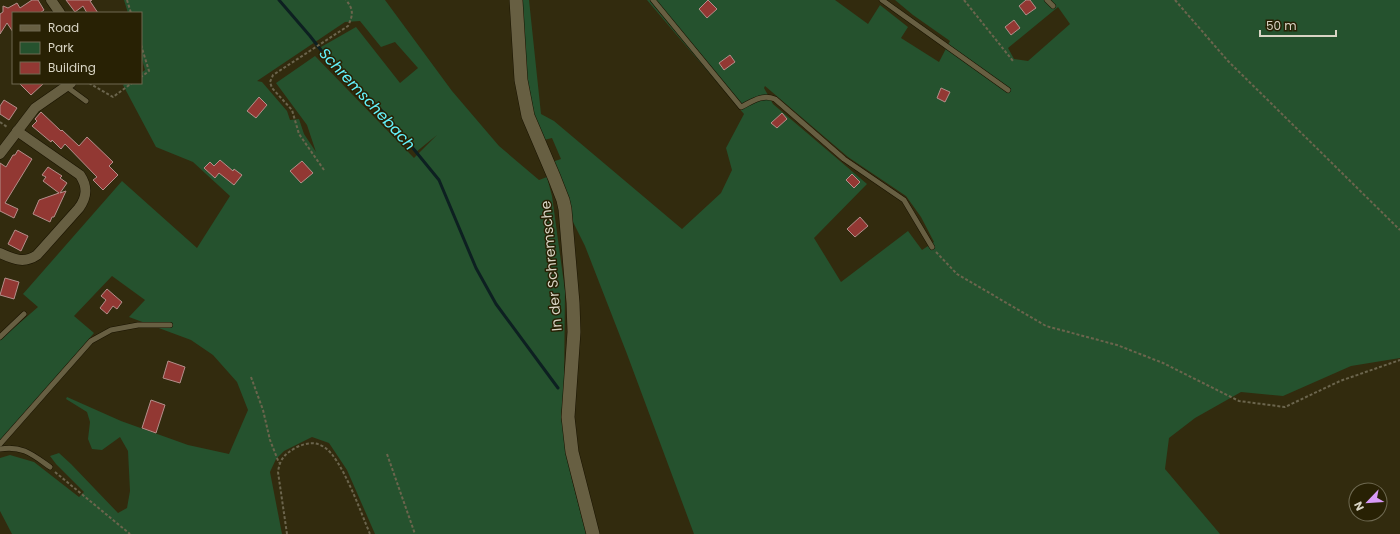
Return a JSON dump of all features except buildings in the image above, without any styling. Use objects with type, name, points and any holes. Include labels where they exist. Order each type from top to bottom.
[{"type":"street","points":[[51,0],[59,12]]},
{"type":"street","name":"In der Schremsche","points":[[516,0],[521,80],[528,116],[554,177],[565,209],[574,332],[568,417],[572,452],[593,534]]},
{"type":"street","points":[[0,154],[35,108],[44,100],[69,85]]},
{"type":"street","points":[[0,253],[15,260],[23,261],[37,255],[83,203],[86,192],[84,181],[80,175],[17,131]]},
{"type":"lane","points":[[653,0],[741,107],[761,97],[775,99],[844,159],[904,200],[932,247]]},
{"type":"lane","points":[[882,0],[1008,90]]},
{"type":"lane","points":[[1047,0],[1052,6]]},
{"type":"lane","points":[[69,85],[86,101]]},
{"type":"lane","points":[[0,337],[24,314]]},
{"type":"lane","points":[[0,444],[91,341],[111,330],[138,325],[170,325]]},
{"type":"lane","points":[[0,449],[10,448],[24,450],[50,467]]},
{"type":"path","points":[[127,0],[131,12]]},
{"type":"path","points":[[324,170],[299,134],[292,110],[272,88],[270,82],[273,75],[348,26],[352,17],[350,6],[346,0]]},
{"type":"path","points":[[964,0],[1012,61]]},
{"type":"path","points":[[1176,0],[1228,61],[1400,230]]},
{"type":"path","points":[[142,48],[149,71],[142,76]]},
{"type":"path","points":[[91,84],[113,97],[131,84]]},
{"type":"path","points":[[932,247],[957,274],[1046,326],[1117,344],[1163,363],[1239,401],[1285,407],[1340,381],[1400,360]]},
{"type":"path","points":[[251,377],[263,410],[270,440],[279,463]]},
{"type":"path","points":[[287,534],[278,472],[279,463],[283,456],[301,446],[310,443],[325,447],[334,456],[342,469],[370,534]]},
{"type":"path","points":[[387,454],[416,534]]},
{"type":"path","points":[[50,467],[130,534]]},
{"type":"green space","points":[[124,0],[385,0],[452,91],[499,146],[539,180],[547,177],[552,196],[565,291],[564,388],[561,417],[572,480],[586,534],[375,534],[347,470],[329,443],[312,437],[284,451],[276,459],[270,472],[282,534],[12,534],[0,511],[0,458],[10,455],[34,462],[79,497],[84,492],[50,456],[59,453],[118,513],[127,508],[130,491],[128,451],[120,437],[102,450],[92,449],[88,439],[90,422],[87,412],[66,399],[67,397],[121,421],[188,445],[229,454],[248,410],[237,382],[213,355],[191,340],[129,317],[145,300],[112,276],[74,316],[94,333],[0,441],[0,340],[38,307],[23,294],[122,181],[197,248],[230,196],[193,162],[156,147],[123,85],[142,84],[142,72],[145,70],[142,60],[142,12],[128,12]],"holes":[[[360,21],[381,47],[395,42],[418,68],[400,83],[356,27],[321,47],[324,54],[385,114],[416,152],[437,135],[414,158],[315,56],[276,83],[307,125],[316,152],[304,134],[299,119],[290,120],[287,111],[262,82],[257,81],[345,22]]]},
{"type":"green space","points":[[520,0],[529,0],[541,114],[554,121],[682,229],[721,193],[732,170],[726,148],[744,114],[647,0],[835,0],[868,24],[880,5],[908,27],[901,38],[939,62],[950,41],[913,15],[895,0],[1400,0],[1400,358],[1351,366],[1283,396],[1241,392],[1195,418],[1169,438],[1165,469],[1220,534],[694,534],[585,246],[570,216],[552,162],[561,159],[552,138],[544,140],[533,116],[528,93]],"holes":[[[1058,7],[1070,24],[1028,61],[1014,59],[1008,48]],[[765,86],[848,157],[906,196],[921,217],[934,242],[922,250],[908,231],[841,282],[814,238],[867,184],[773,104],[764,88]]]},
{"type":"waterway","name":"Schremschebach","points":[[279,0],[324,54],[385,114],[439,180],[476,268],[496,304],[558,388]]}]
